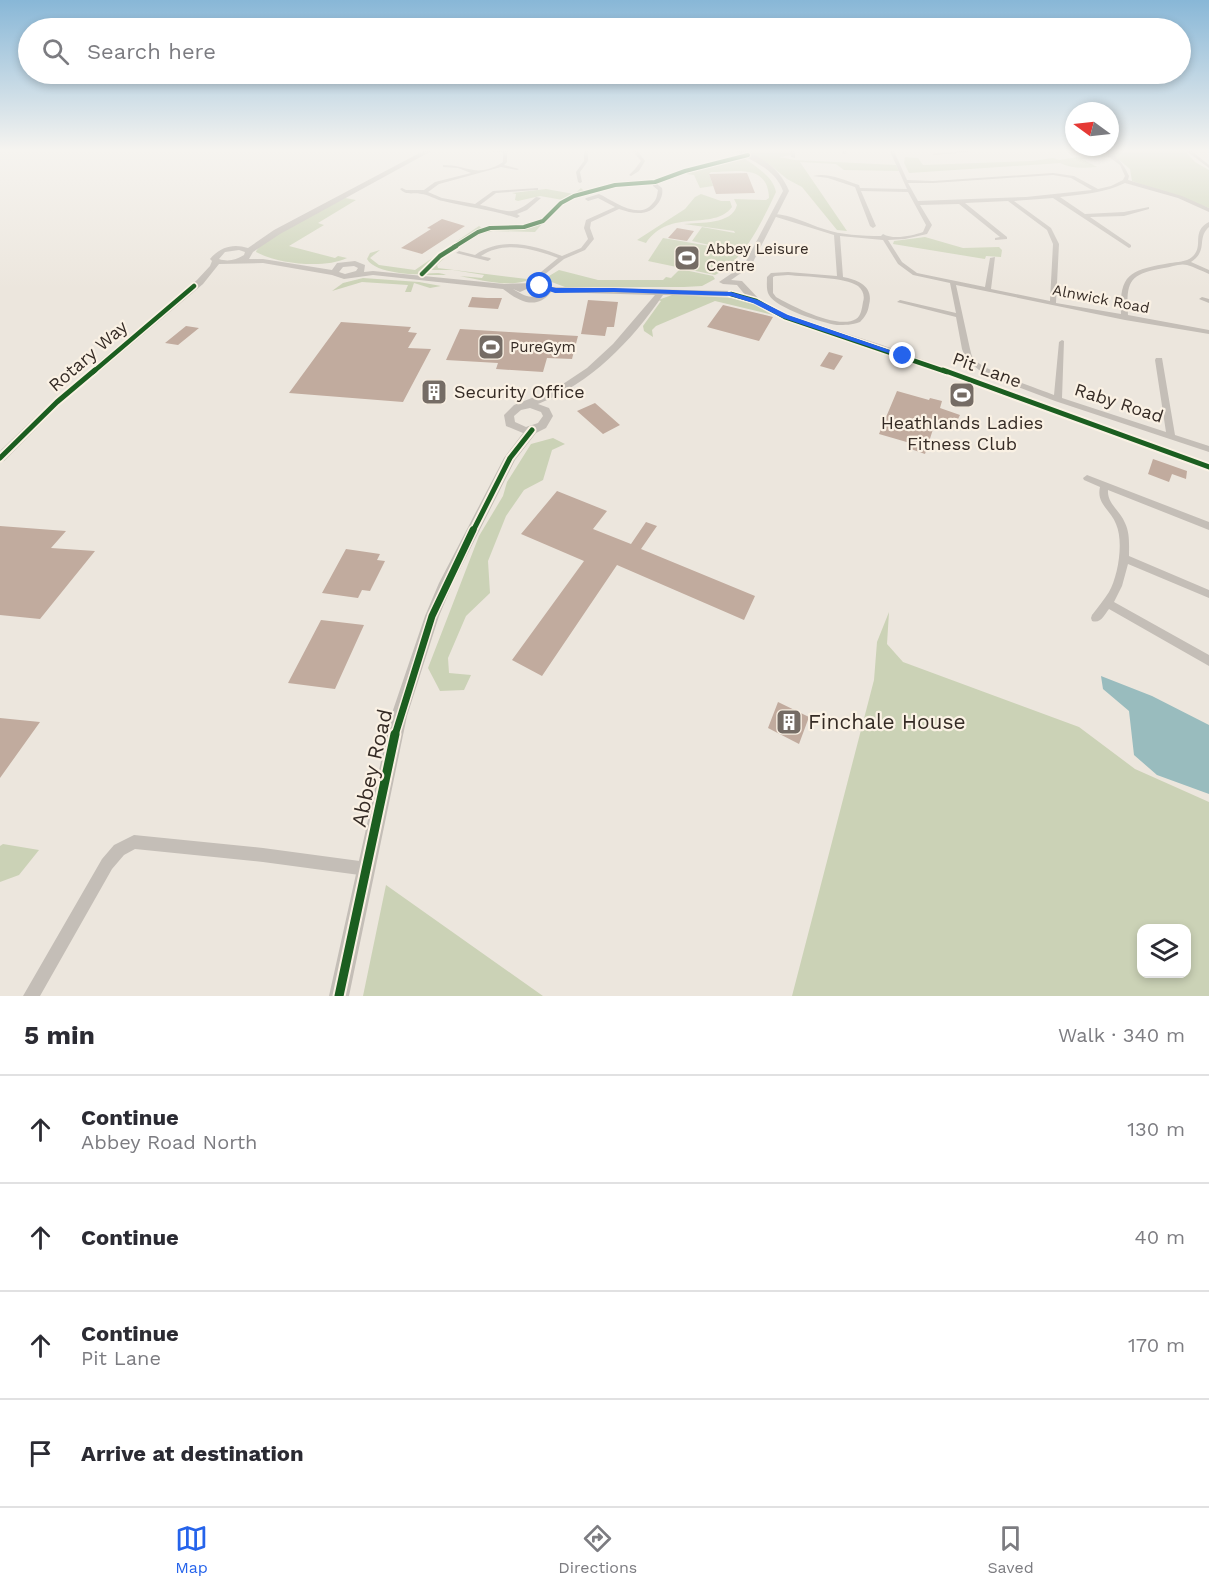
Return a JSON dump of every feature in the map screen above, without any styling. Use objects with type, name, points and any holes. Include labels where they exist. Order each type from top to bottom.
[{"type":"street","points":[[249,252],[277,232],[345,195]]},
{"type":"street","points":[[430,195],[435,199],[515,215],[538,198]]},
{"type":"street","points":[[475,207],[487,195]]},
{"type":"street","points":[[588,199],[599,196],[618,207],[639,211],[652,207],[660,195]]},
{"type":"street","points":[[216,261],[263,261],[315,269],[339,276],[373,273],[504,287],[526,286],[544,291],[678,292],[706,289],[742,271],[751,261],[784,195]]},
{"type":"street","points":[[862,195],[873,226]]},
{"type":"street","points":[[775,215],[796,219],[837,233],[912,237],[928,230],[929,225],[912,195]]},
{"type":"street","points":[[916,203],[1058,195]]},
{"type":"street","points":[[1175,195],[1209,210]]},
{"type":"street","points":[[1054,196],[1129,246]]},
{"type":"street","points":[[1008,199],[1049,229],[1054,236],[1056,244],[1053,304]]},
{"type":"street","points":[[960,202],[1005,238],[997,239]]},
{"type":"street","points":[[518,294],[562,258],[583,249],[590,242],[588,221],[618,207]]},
{"type":"street","points":[[1084,216],[1124,214],[1148,208]]},
{"type":"street","points":[[1125,318],[1123,296],[1125,284],[1132,275],[1185,262],[1196,257],[1201,246],[1199,236],[1201,229],[1209,224]]},
{"type":"street","points":[[230,249],[277,232]]},
{"type":"street","points":[[837,233],[840,278]]},
{"type":"street","name":"Alnwick Road","points":[[883,236],[900,263],[915,274],[1053,304],[1209,332]]},
{"type":"street","points":[[476,257],[489,248],[514,246],[534,249],[562,258]]},
{"type":"street","points":[[1201,246],[1209,247]]},
{"type":"street","points":[[230,249],[240,248],[263,261]]},
{"type":"street","name":"Rotary Way","points":[[0,458],[65,394],[200,282],[214,267],[215,256],[230,249]]},
{"type":"street","name":"Rotary Way","points":[[200,282],[249,252]]},
{"type":"street","points":[[459,253],[488,259]]},
{"type":"street","points":[[988,290],[993,258]]},
{"type":"street","points":[[1185,262],[1209,272]]},
{"type":"street","points":[[315,269],[355,263],[373,273]]},
{"type":"street","points":[[334,273],[340,265]]},
{"type":"street","points":[[354,275],[361,271],[362,267]]},
{"type":"street","points":[[722,283],[718,289],[728,294],[741,292],[742,271]]},
{"type":"street","points":[[773,274],[840,278],[861,285],[868,296],[861,318],[856,322],[839,322],[802,313],[774,298],[770,293],[770,277],[773,274]]},
{"type":"street","points":[[542,276],[544,291]]},
{"type":"street","points":[[722,283],[735,282],[743,286]]},
{"type":"street","name":"Raby Road","points":[[953,283],[970,358],[982,368],[1058,399],[1209,449]]},
{"type":"street","name":"Pit Lane","points":[[743,286],[756,301]]},
{"type":"street","points":[[504,287],[527,300],[544,291]]},
{"type":"street","points":[[641,317],[646,301],[645,291]]},
{"type":"street","points":[[510,458],[532,430],[548,420],[552,401],[563,390],[595,368],[628,333],[661,291]]},
{"type":"street","name":"Pit Lane","points":[[678,292],[728,294],[756,301],[786,317],[879,347],[1209,467]]},
{"type":"street","points":[[900,303],[959,316]]},
{"type":"street","name":"Raby Road","points":[[1058,399],[1062,342]]},
{"type":"street","name":"Raby Road","points":[[1159,360],[1171,436]]},
{"type":"street","points":[[510,458],[514,427],[508,419],[509,415],[513,410],[563,390]]},
{"type":"street","points":[[525,405],[539,406],[548,414]]},
{"type":"street","points":[[514,427],[532,430]]},
{"type":"street","name":"Abbey Road","points":[[339,996],[399,716],[432,616],[446,583],[510,458]]},
{"type":"street","points":[[1087,478],[1209,526]]},
{"type":"street","points":[[1096,618],[1117,587],[1123,558],[1121,524],[1103,500],[1102,492],[1105,486]]},
{"type":"street","points":[[1123,558],[1209,594]]},
{"type":"street","points":[[1107,603],[1209,661]]},
{"type":"street","points":[[31,996],[107,864],[119,850],[134,842],[263,855],[367,869]]},
{"type":"green space","points":[[516,195],[575,195],[563,200],[540,196],[515,200]]},
{"type":"green space","points":[[705,195],[721,201],[730,201],[732,207],[724,214],[714,218],[679,222],[667,226],[656,232],[646,243],[637,240],[685,209],[695,197]]},
{"type":"green space","points":[[769,195],[774,195],[751,240],[735,260],[715,275],[648,261],[663,238],[727,249],[692,241],[702,227],[735,233],[734,231],[684,224],[715,221],[729,216],[737,205],[734,199],[766,200]]},
{"type":"green space","points":[[809,195],[823,195],[847,231],[837,230]]},
{"type":"green space","points":[[1173,195],[1209,195],[1209,208]]},
{"type":"green space","points":[[345,198],[356,200],[318,223],[324,225],[289,246],[335,258],[338,256],[347,258],[326,263],[301,264],[276,260],[256,252],[282,231]]},
{"type":"green space","points":[[542,224],[535,232],[482,233],[452,251],[437,265],[438,268],[527,279],[526,281],[493,282],[460,276],[482,278],[484,275],[453,270],[429,270],[449,251],[474,234],[491,229]]},
{"type":"green space","points":[[479,226],[483,229],[436,256],[433,262],[418,272],[446,275],[391,272],[372,265],[367,259],[370,253],[380,250],[370,258],[379,265],[415,270]]},
{"type":"green space","points":[[925,237],[963,248],[999,247],[1002,250],[1001,257],[986,256],[985,259],[893,244],[894,241]]},
{"type":"green space","points":[[680,269],[713,276],[715,279],[702,286],[684,287],[565,287],[549,281],[549,276],[559,270],[598,280],[663,280],[666,277],[671,278]]},
{"type":"green space","points":[[363,278],[419,282],[441,286],[430,288],[414,283],[411,292],[405,292],[408,285],[362,282],[332,291],[343,283]]},
{"type":"green space","points":[[672,295],[748,300],[777,316],[715,301],[656,326],[652,330],[653,337],[644,331],[643,326],[661,301],[658,300]]},
{"type":"green space","points":[[553,438],[565,444],[552,450],[543,480],[524,490],[506,516],[488,561],[490,593],[466,616],[448,658],[449,673],[471,675],[464,690],[440,691],[428,668],[479,536],[503,496],[507,482],[531,444]]},
{"type":"green space","points":[[889,612],[887,644],[903,662],[1079,727],[1135,769],[1209,802],[1209,996],[792,996],[874,680],[877,642]]},
{"type":"green space","points":[[3,844],[39,850],[19,875],[0,882],[0,846]]},
{"type":"green space","points":[[386,885],[543,996],[363,996]]},
{"type":"water","points":[[1101,676],[1152,696],[1209,725],[1209,794],[1157,775],[1134,755],[1129,711],[1103,689]]},
{"type":"building","points":[[442,219],[465,226],[422,254],[401,248],[431,229],[427,228]]},
{"type":"building","points":[[677,228],[694,231],[687,241],[668,238]]},
{"type":"building","points":[[472,297],[502,298],[498,309],[468,307]]},
{"type":"building","points":[[588,300],[618,302],[614,327],[607,327],[605,336],[581,334]]},
{"type":"building","points":[[723,305],[773,317],[759,341],[707,327]]},
{"type":"building","points":[[341,322],[411,327],[408,332],[417,333],[408,348],[431,349],[403,402],[289,393]]},
{"type":"building","points":[[186,326],[199,328],[178,345],[165,343]]},
{"type":"building","points":[[460,329],[578,336],[572,359],[547,358],[543,372],[496,369],[498,363],[446,360]]},
{"type":"building","points":[[829,352],[843,356],[834,370],[820,366]]},
{"type":"building","points":[[897,391],[929,400],[930,398],[942,401],[940,408],[960,415],[954,427],[936,420],[925,454],[908,448],[910,443],[879,434]]},
{"type":"building","points":[[595,403],[620,425],[603,434],[577,411]]},
{"type":"building","points":[[1153,459],[1187,471],[1186,479],[1172,474],[1169,482],[1148,474]]},
{"type":"building","points":[[557,491],[607,511],[593,529],[631,544],[646,522],[657,526],[641,549],[755,596],[744,620],[617,565],[542,676],[512,660],[584,561],[521,534]]},
{"type":"building","points":[[0,526],[66,531],[51,548],[95,551],[40,619],[0,615]]},
{"type":"building","points":[[346,549],[380,554],[377,560],[385,561],[370,591],[362,590],[358,598],[322,593]]},
{"type":"building","points":[[321,620],[364,625],[335,689],[288,683]]},
{"type":"building","name":"Finchale House","points":[[778,702],[809,717],[799,744],[768,728]]},
{"type":"building","points":[[0,718],[40,722],[0,778]]},
{"type":"cycle path","points":[[422,274],[440,256],[478,232],[490,228],[524,227],[543,221],[561,203],[576,195]]},
{"type":"cycle path","points":[[0,458],[57,402],[194,286]]},
{"type":"cycle path","points":[[731,294],[756,301],[785,317],[879,347],[1209,467]]},
{"type":"cycle path","points":[[339,996],[399,716],[432,616],[446,583],[510,458],[532,430]]},
{"type":"place","name":"Abbey Leisure Centre","points":[[687,258]]},
{"type":"place","name":"PureGym","points":[[491,347]]},
{"type":"place","name":"Security Office","points":[[434,392]]},
{"type":"place","name":"Heathlands Ladies Fitness Club","points":[[962,395]]},
{"type":"place","name":"Finchale House","points":[[789,722]]},
{"type":"route","points":[[540,286],[555,291],[614,290],[731,294],[756,301],[786,317],[903,356]]}]
